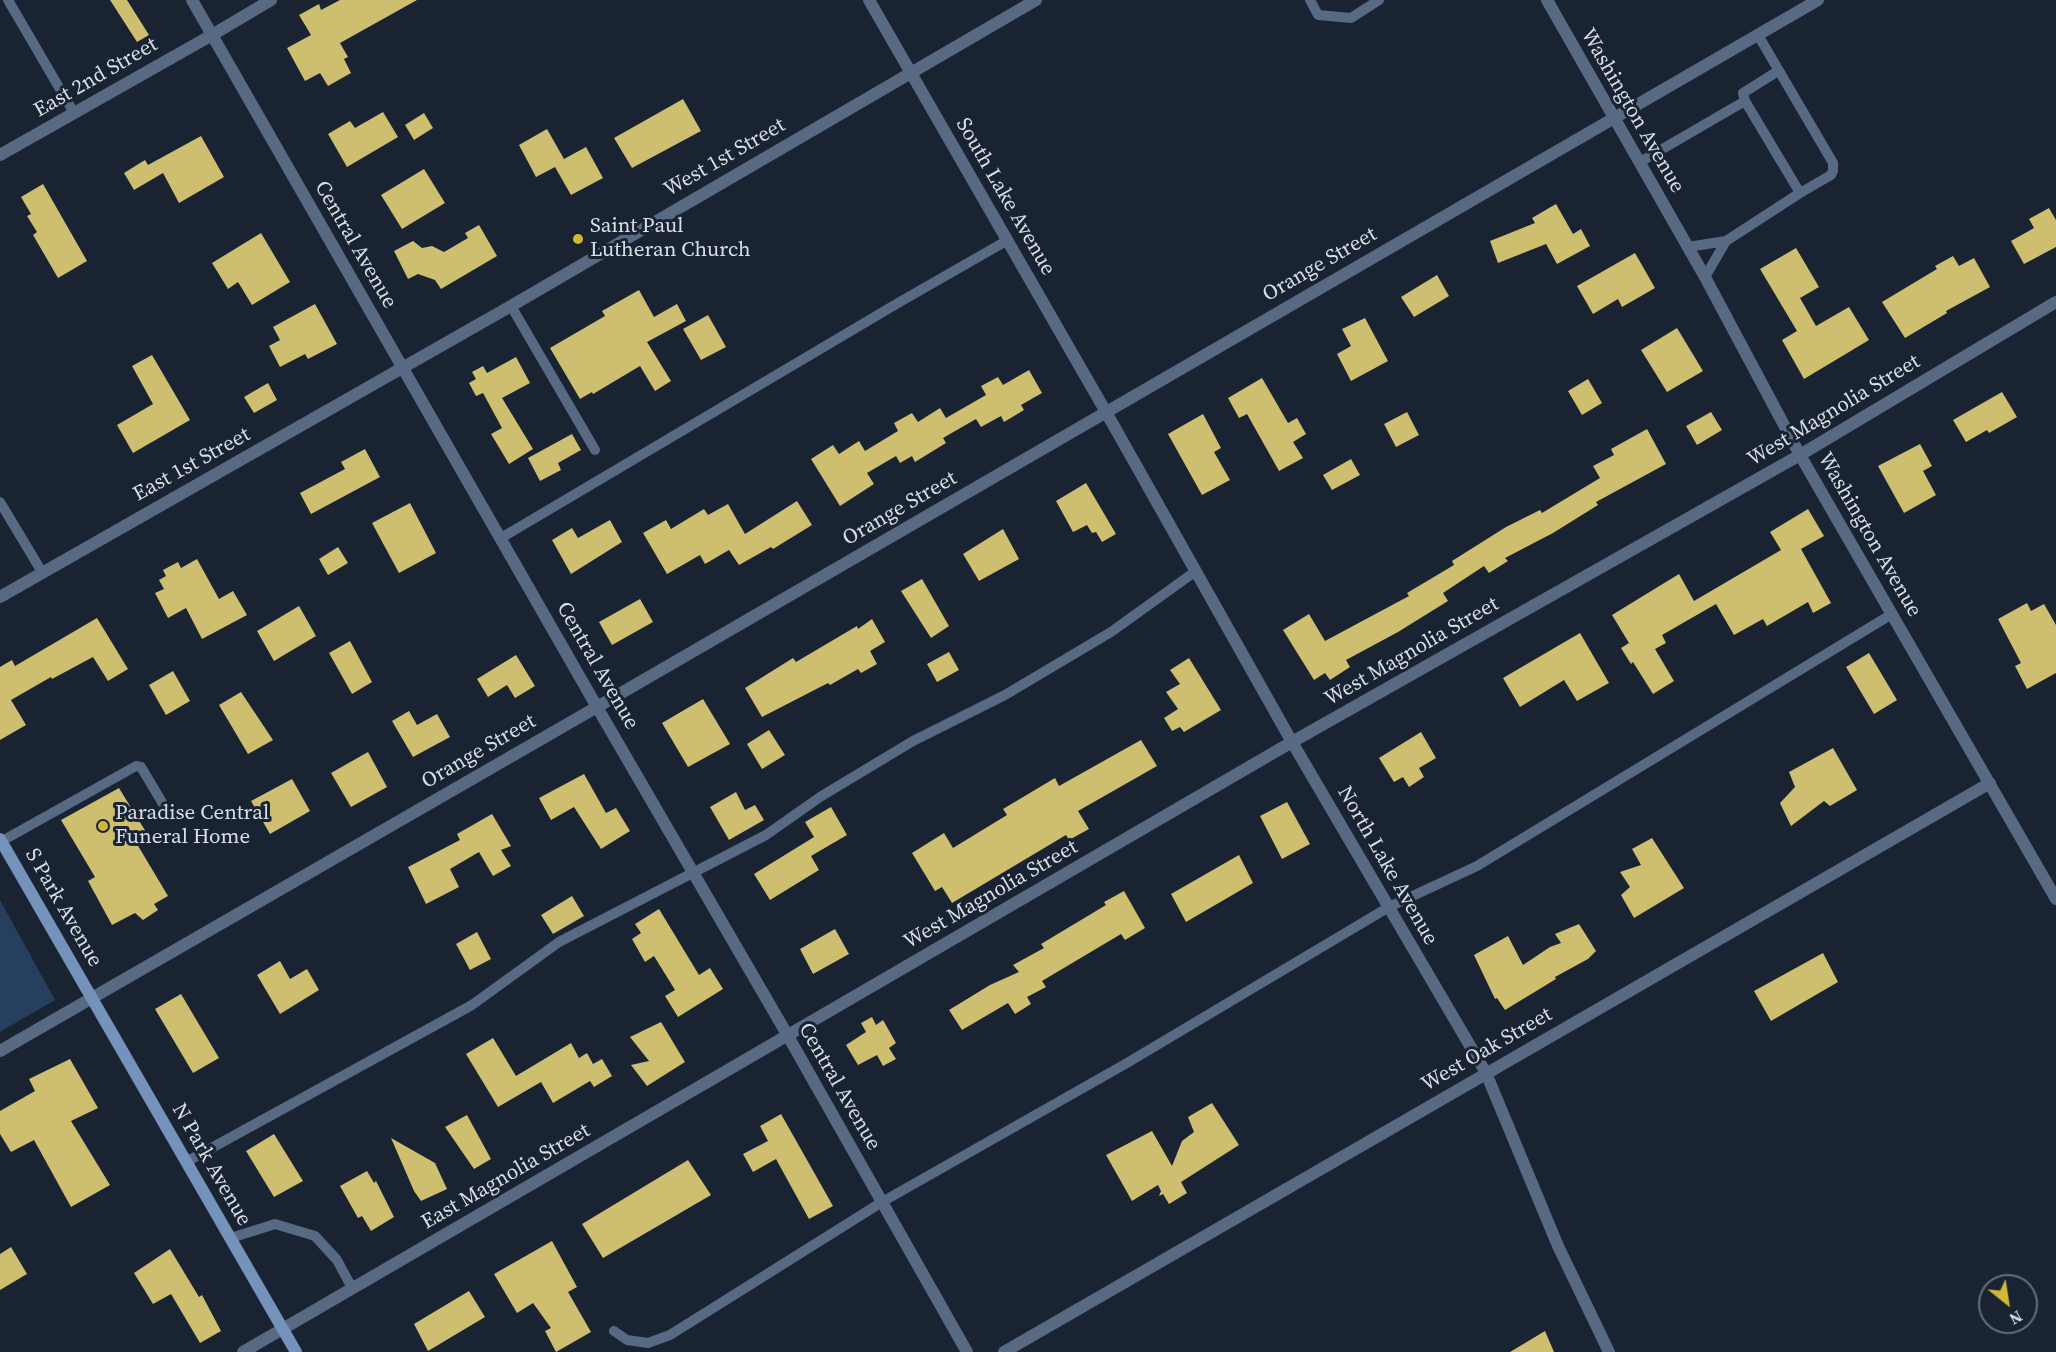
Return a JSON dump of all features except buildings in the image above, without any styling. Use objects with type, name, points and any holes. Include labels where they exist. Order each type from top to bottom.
[{"type":"main road","name":"S Park Avenue","points":[[1,840],[91,997]]},
{"type":"main road","name":"N Park Avenue","points":[[91,997],[296,1352]]},
{"type":"street","name":"Central Avenue","points":[[192,0],[788,1036],[967,1352]]},
{"type":"street","name":"East 2nd Street","points":[[0,155],[271,0]]},
{"type":"street","name":"South Lake Avenue","points":[[869,0],[1106,412]]},
{"type":"street","name":"West 1st Street","points":[[403,368],[1036,0]]},
{"type":"street","name":"Washington Avenue","points":[[1547,0],[1688,247],[1800,455],[2056,899]]},
{"type":"street","name":"Orange Street","points":[[0,1051],[1818,0]]},
{"type":"street","name":"West Magnolia Street","points":[[788,1036],[1292,742],[1800,455],[2056,302]]},
{"type":"street","name":"East 1st Street","points":[[0,597],[403,368]]},
{"type":"street","name":"North Lake Avenue","points":[[1106,412],[1292,742],[1486,1073],[1558,1246],[1609,1352]]},
{"type":"street","name":"West Oak Street","points":[[1004,1352],[1990,783]]},
{"type":"street","name":"East Magnolia Street","points":[[243,1352],[788,1036]]},
{"type":"lane","points":[[8,0],[74,113]]},
{"type":"lane","points":[[1310,0],[1318,15],[1351,18],[1379,0]]},
{"type":"lane","points":[[1688,247],[1726,241],[1831,175],[1833,171],[1833,163],[1758,35]]},
{"type":"lane","points":[[1778,70],[1743,93],[1745,101],[1800,193]]},
{"type":"lane","points":[[1640,162],[1745,101]]},
{"type":"lane","points":[[501,537],[1008,240]]},
{"type":"lane","points":[[1705,278],[1726,241]]},
{"type":"lane","points":[[511,306],[595,450]]},
{"type":"lane","points":[[0,501],[42,572]]},
{"type":"lane","points":[[186,1162],[472,1005],[559,942],[766,835],[820,797],[913,741],[1005,694],[1111,632],[1196,572]]},
{"type":"lane","points":[[614,1331],[627,1340],[648,1343],[670,1335],[882,1202],[1127,1063],[1389,907],[1477,866],[1892,614]]},
{"type":"lane","points":[[1,840],[136,766],[141,767],[166,809]]},
{"type":"lane","points":[[231,1238],[275,1224],[315,1236],[337,1260],[352,1288]]},
{"type":"shaded area","points":[[0,900],[55,1000],[0,1032]]},
{"type":"place","name":"Saint Paul Lutheran Church","points":[[578,239]]},
{"type":"place","name":"Paradise Central Funeral Home","points":[[103,826]]}]
